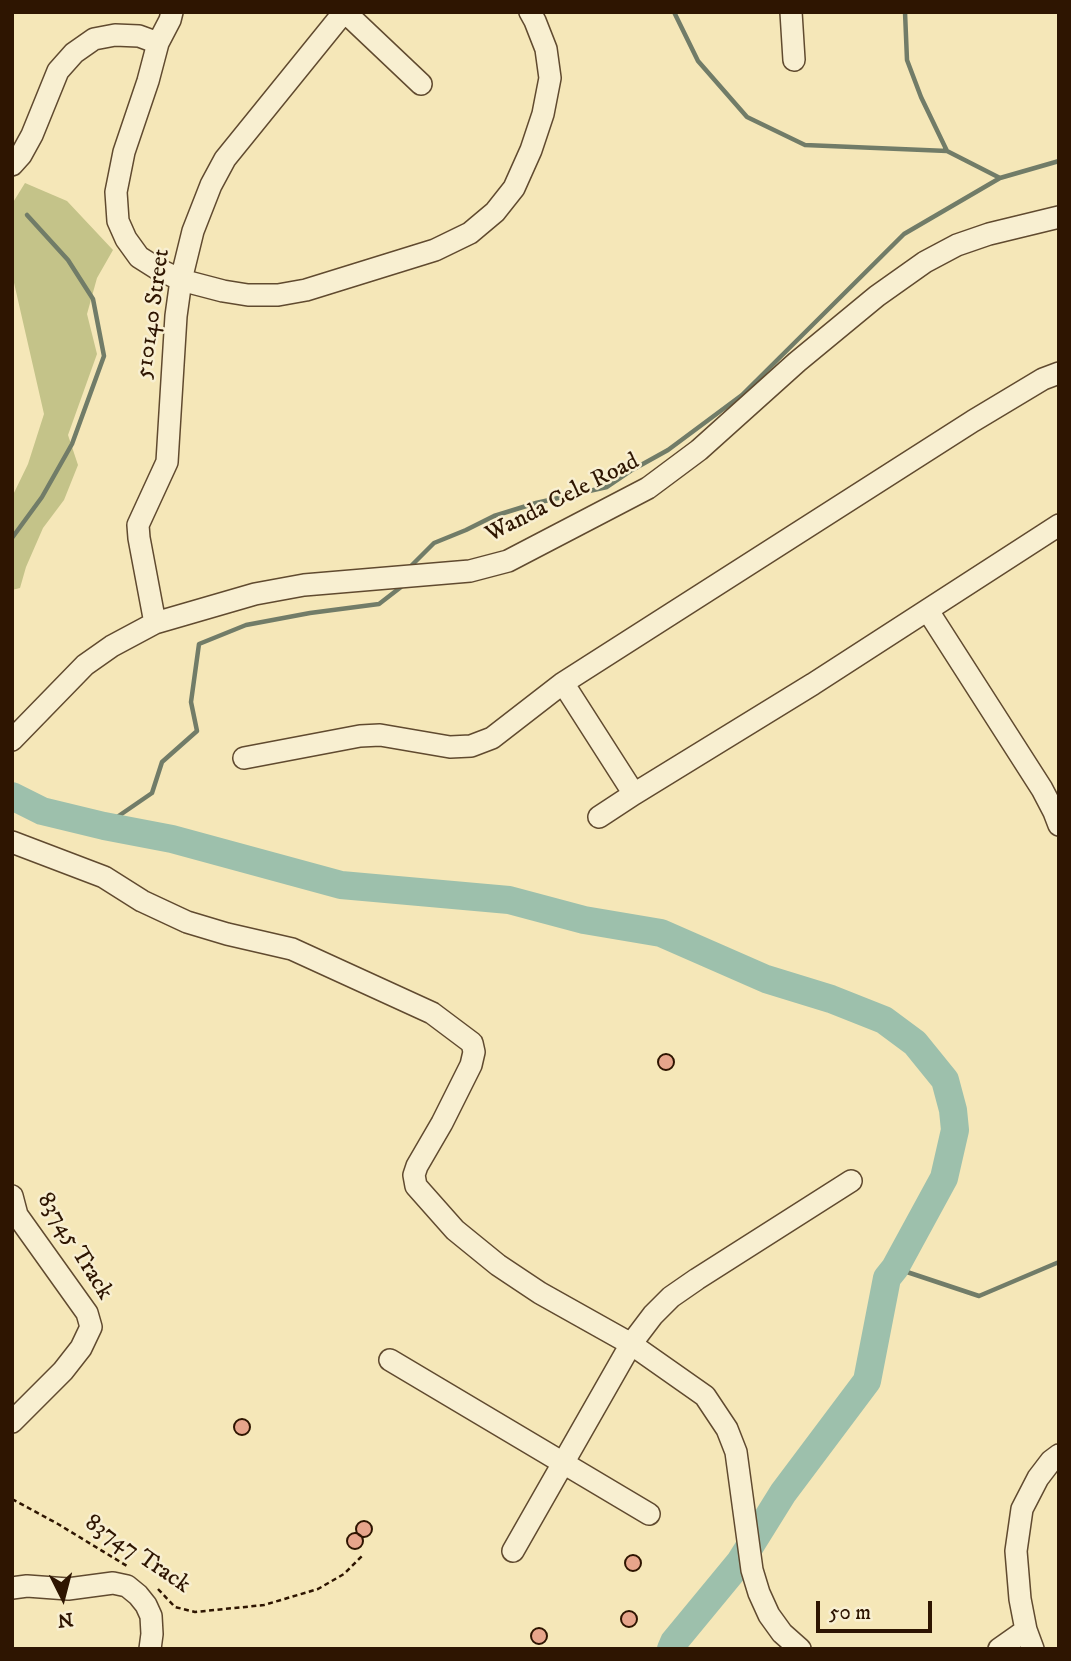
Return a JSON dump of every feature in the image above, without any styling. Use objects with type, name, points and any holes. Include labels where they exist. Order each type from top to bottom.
[{"type":"street","points":[[172,12],[158,43],[124,152],[116,192],[118,221],[126,239],[139,257],[158,269],[181,280],[248,295],[278,295],[306,290],[435,250],[470,233],[495,212],[514,188],[531,150],[543,114],[550,78],[546,49],[530,12]]},
{"type":"street","points":[[344,12],[421,84]]},
{"type":"street","name":"510140 Street","points":[[155,623],[138,538],[138,525],[167,462],[176,316],[181,280],[193,231],[211,185],[225,159],[344,12]]},
{"type":"street","points":[[791,12],[794,60]]},
{"type":"street","points":[[12,165],[32,135],[58,71],[74,53],[94,38],[115,35],[139,36],[158,43]]},
{"type":"street","name":"Wanda Cele Road","points":[[12,740],[85,665],[112,646],[155,623],[221,602],[304,585],[470,571],[508,561],[648,488],[699,450],[797,362],[877,296],[925,262],[979,237],[1059,217]]},
{"type":"street","points":[[244,758],[360,736],[380,735],[450,747],[471,746],[492,738],[564,683],[973,421],[1043,379],[1059,373]]},
{"type":"street","points":[[599,817],[928,611],[1059,525]]},
{"type":"street","points":[[928,611],[1042,789],[1059,825]]},
{"type":"street","points":[[564,683],[634,794]]},
{"type":"street","points":[[12,842],[104,877],[142,901],[187,922],[292,949],[432,1013],[472,1043],[474,1052],[471,1065],[417,1166],[414,1175],[416,1186],[454,1230],[498,1265],[540,1293],[631,1344],[705,1396],[727,1429],[736,1452],[752,1570],[759,1593],[769,1615],[782,1633],[798,1648]]},
{"type":"street","points":[[513,1551],[631,1344],[653,1315],[671,1297],[697,1279],[851,1181]]},
{"type":"street","name":"83745 Track","points":[[12,1196],[18,1215],[87,1313],[91,1327],[81,1348],[63,1371],[12,1422]]},
{"type":"street","points":[[390,1360],[649,1514]]},
{"type":"street","points":[[999,1649],[1029,1639],[1020,1599],[1016,1551],[1022,1509],[1038,1478],[1059,1455]]},
{"type":"street","points":[[12,1588],[27,1586],[68,1589],[113,1583],[127,1586],[138,1595],[151,1616],[149,1649]]},
{"type":"path","name":"83747 Track","points":[[12,1499],[136,1572]]},
{"type":"path","name":"83747 Track","points":[[157,1588],[176,1607],[195,1612],[264,1605],[318,1589],[344,1574],[362,1556]]},
{"type":"shaded area","points":[[25,183],[67,201],[113,250],[97,278],[87,314],[97,354],[68,435],[78,465],[64,500],[43,528],[20,588],[12,590],[12,497],[28,464],[44,414],[12,274],[12,204]]},
{"type":"building","points":[[666,1054],[674,1062],[666,1070],[658,1062]]},
{"type":"building","points":[[242,1419],[250,1427],[242,1435],[234,1427]]},
{"type":"building","points":[[364,1521],[372,1529],[364,1537],[356,1529]]},
{"type":"building","points":[[355,1533],[363,1541],[355,1549],[347,1541]]},
{"type":"building","points":[[633,1555],[641,1563],[633,1571],[625,1563]]},
{"type":"building","points":[[629,1611],[637,1619],[629,1627],[621,1619]]},
{"type":"building","points":[[539,1628],[547,1636],[539,1644],[531,1636]]},
{"type":"waterway","points":[[674,12],[698,61],[747,117],[805,145],[947,151],[1000,178]]},
{"type":"waterway","points":[[905,12],[907,60],[947,151]]},
{"type":"waterway","points":[[411,566],[434,543],[494,516],[536,503],[607,487],[668,450],[742,395],[904,234],[1000,178],[1059,161]]},
{"type":"waterway","points":[[12,538],[42,497],[72,444],[104,356],[93,299],[68,260],[27,215]]},
{"type":"waterway","points":[[104,826],[152,793],[162,762],[197,731],[191,702],[199,644],[246,625],[379,604],[401,587]]},
{"type":"waterway","points":[[12,796],[42,811],[172,839],[341,885],[509,900],[584,920],[661,933],[766,979],[831,999],[884,1020],[915,1043],[945,1080],[955,1130],[944,1178],[887,1278],[867,1381],[783,1493],[740,1562],[671,1649]]},
{"type":"waterway","points":[[895,1268],[979,1296],[1059,1262]]}]
